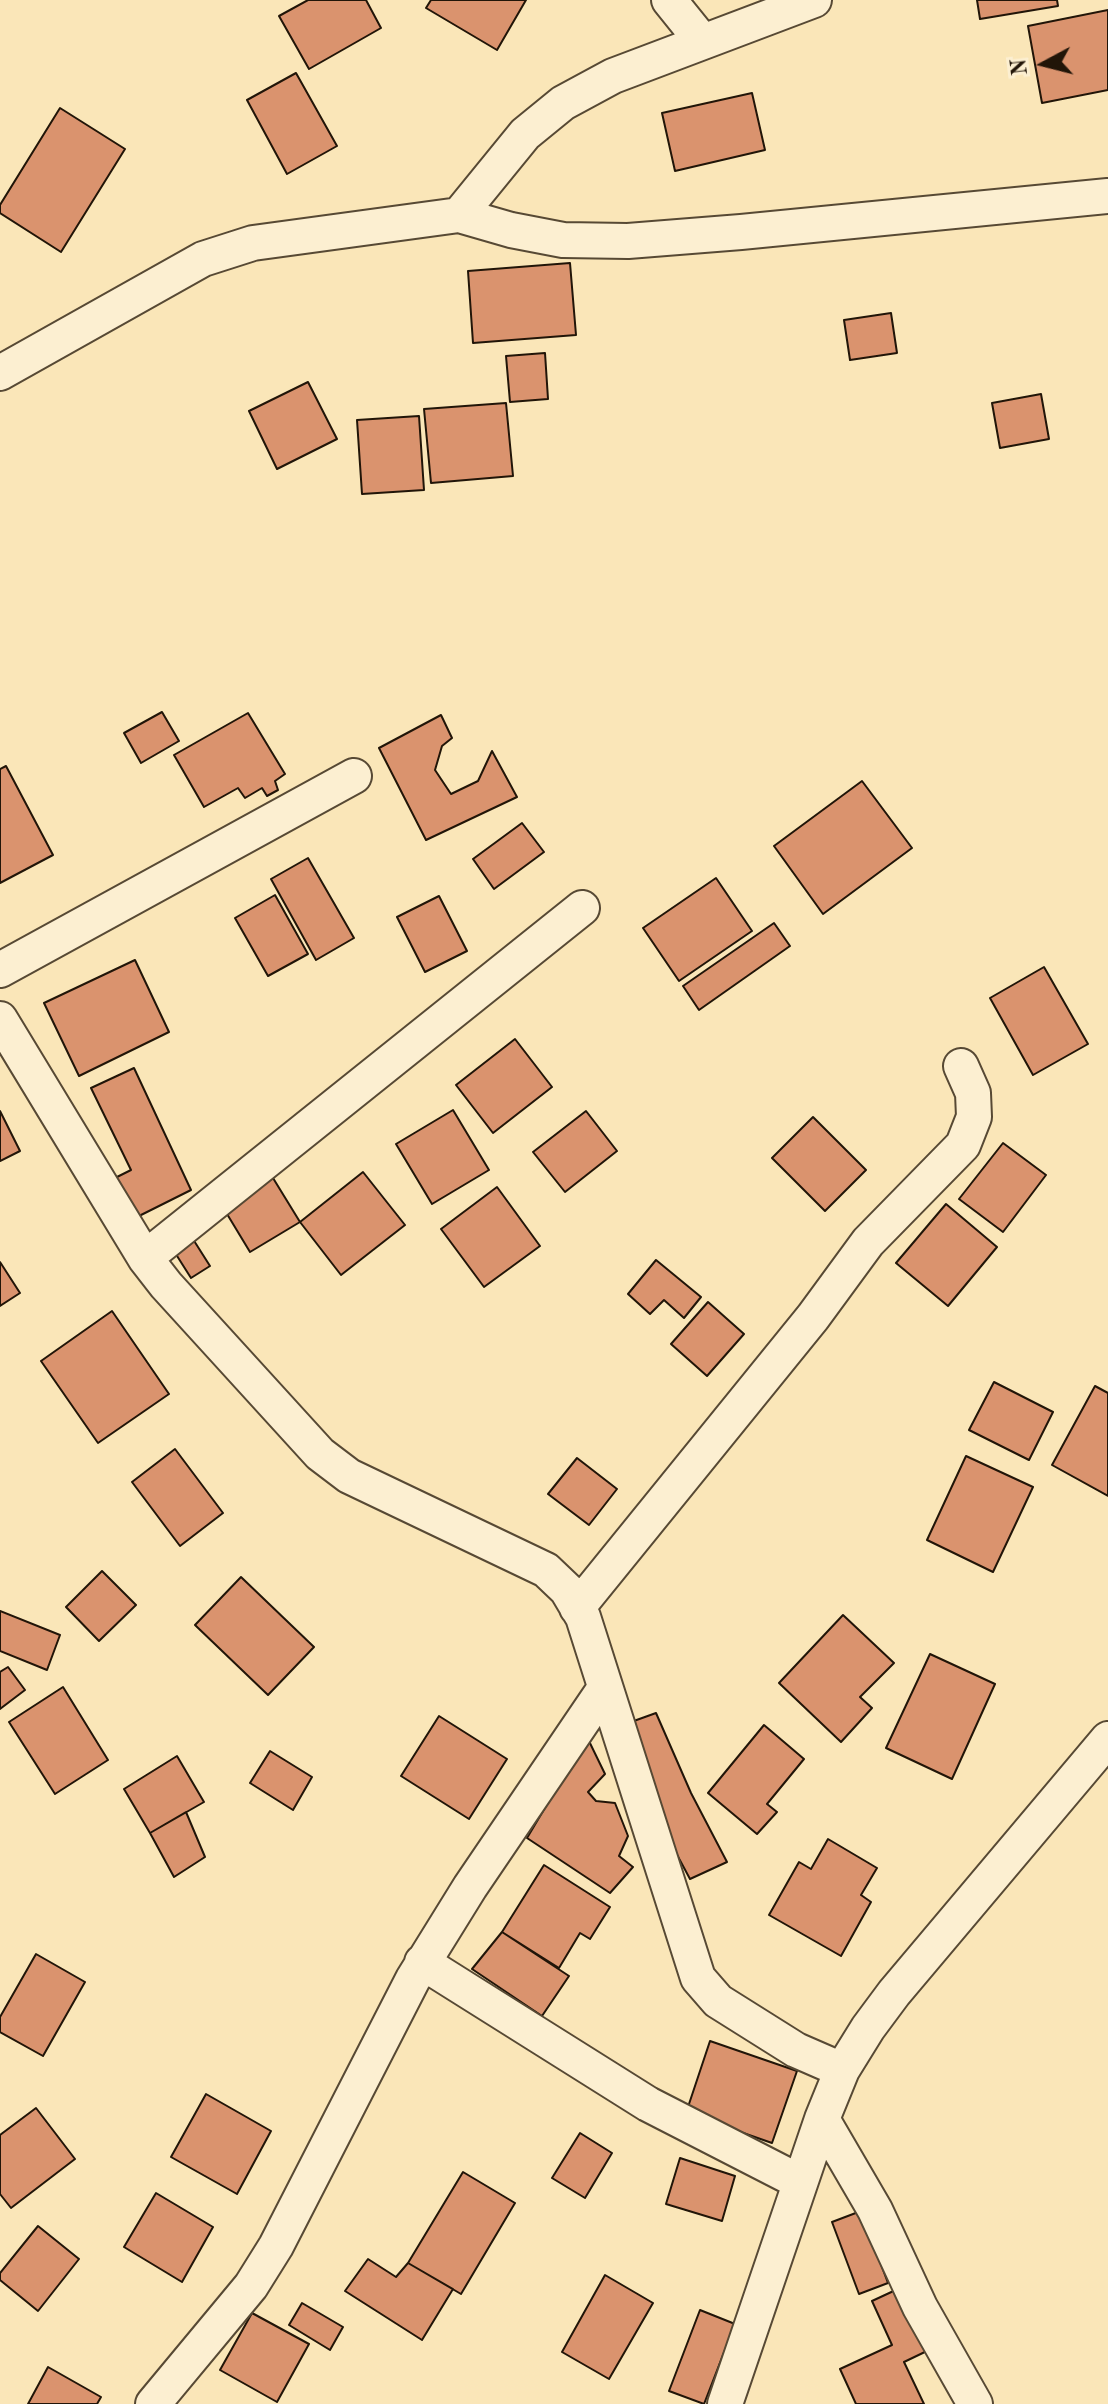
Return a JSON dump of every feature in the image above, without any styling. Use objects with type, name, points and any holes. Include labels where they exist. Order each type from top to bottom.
[{"type":"street","points":[[669,0],[702,41]]},
{"type":"street","points":[[459,215],[525,134],[563,103],[613,76],[814,0]]},
{"type":"street","points":[[0,373],[203,259],[253,243],[459,215],[511,230],[563,240],[628,241],[1108,196]]},
{"type":"street","points":[[0,970],[354,776]]},
{"type":"street","points":[[145,1258],[582,908]]},
{"type":"street","points":[[0,1019],[145,1258],[320,1454],[349,1476],[546,1570],[567,1590],[583,1617],[698,1978],[718,2001],[796,2050],[842,2070]]},
{"type":"street","points":[[577,1608],[813,1317],[868,1242],[963,1145],[974,1117],[973,1093],[961,1066]]},
{"type":"street","points":[[153,2404],[251,2286],[276,2246],[422,1962],[605,1688]]},
{"type":"street","points":[[725,2404],[822,2119],[842,2070],[894,1993],[1108,1739]]},
{"type":"street","points":[[422,1962],[648,2104],[800,2182]]},
{"type":"street","points":[[822,2119],[875,2210],[920,2307],[975,2404]]},
{"type":"building","points":[[308,0],[366,0],[381,28],[309,69],[279,16]]},
{"type":"building","points":[[431,0],[526,0],[497,50],[426,8]]},
{"type":"building","points":[[977,0],[1057,0],[1058,6],[980,19]]},
{"type":"building","points":[[1108,10],[1108,90],[1042,103],[1028,26]]},
{"type":"building","points":[[296,73],[337,146],[287,174],[247,100]]},
{"type":"building","points":[[752,93],[765,150],[675,171],[662,113]]},
{"type":"building","points":[[60,108],[125,149],[61,252],[0,213],[0,205]]},
{"type":"building","points":[[570,263],[576,335],[473,343],[468,271]]},
{"type":"building","points":[[891,313],[897,353],[850,360],[844,320]]},
{"type":"building","points":[[545,353],[548,399],[510,402],[506,356]]},
{"type":"building","points":[[308,382],[337,439],[277,469],[249,411]]},
{"type":"building","points":[[1041,394],[1049,439],[1000,448],[992,403]]},
{"type":"building","points":[[506,403],[513,476],[431,483],[424,409]]},
{"type":"building","points":[[419,416],[424,490],[362,494],[357,420]]},
{"type":"building","points":[[162,712],[179,741],[141,763],[124,733]]},
{"type":"building","points":[[248,713],[285,774],[275,781],[278,790],[267,796],[262,788],[245,798],[238,788],[204,807],[174,755]]},
{"type":"building","points":[[441,715],[452,738],[442,746],[435,770],[451,794],[478,781],[492,751],[517,797],[426,840],[379,748]]},
{"type":"building","points":[[6,766],[53,855],[0,883],[0,769]]},
{"type":"building","points":[[862,781],[912,848],[823,914],[774,846]]},
{"type":"building","points":[[522,823],[544,852],[494,889],[473,859]]},
{"type":"building","points":[[308,858],[354,938],[316,960],[271,879]]},
{"type":"building","points":[[716,878],[752,931],[679,981],[643,928]]},
{"type":"building","points":[[275,895],[308,954],[268,976],[235,918]]},
{"type":"building","points":[[439,896],[467,951],[425,972],[397,917]]},
{"type":"building","points":[[774,923],[790,946],[699,1010],[683,986]]},
{"type":"building","points":[[135,960],[169,1032],[79,1076],[44,1003]]},
{"type":"building","points":[[1044,967],[1088,1044],[1033,1075],[990,998]]},
{"type":"building","points":[[515,1039],[552,1087],[493,1133],[456,1085]]},
{"type":"building","points":[[134,1068],[191,1190],[135,1218],[115,1178],[131,1170],[91,1088]]},
{"type":"building","points":[[453,1110],[489,1170],[432,1204],[396,1144]]},
{"type":"building","points":[[0,1111],[20,1151],[0,1161]]},
{"type":"building","points":[[586,1111],[617,1151],[565,1192],[533,1152]]},
{"type":"building","points":[[813,1117],[866,1170],[825,1211],[772,1158]]},
{"type":"building","points":[[1003,1143],[1046,1175],[1003,1232],[959,1199]]},
{"type":"building","points":[[363,1172],[405,1225],[341,1275],[300,1222]]},
{"type":"building","points":[[273,1178],[300,1222],[250,1252],[224,1209]]},
{"type":"building","points":[[497,1187],[540,1246],[484,1287],[441,1229]]},
{"type":"building","points":[[946,1204],[997,1247],[948,1306],[896,1263]]},
{"type":"building","points":[[191,1236],[210,1266],[191,1278],[172,1248]]},
{"type":"building","points":[[656,1260],[701,1297],[684,1318],[664,1300],[650,1314],[628,1294]]},
{"type":"building","points":[[0,1262],[20,1293],[0,1306]]},
{"type":"building","points":[[708,1302],[744,1334],[707,1376],[671,1344]]},
{"type":"building","points":[[112,1311],[169,1394],[98,1443],[41,1361]]},
{"type":"building","points":[[994,1382],[1053,1412],[1029,1460],[969,1430]]},
{"type":"building","points":[[1095,1386],[1108,1393],[1108,1496],[1052,1465]]},
{"type":"building","points":[[175,1449],[223,1513],[180,1546],[132,1482]]},
{"type":"building","points":[[966,1456],[1033,1487],[993,1572],[927,1540]]},
{"type":"building","points":[[577,1458],[617,1489],[589,1525],[548,1494]]},
{"type":"building","points":[[102,1571],[136,1605],[99,1641],[66,1607]]},
{"type":"building","points":[[241,1577],[314,1647],[268,1695],[195,1625]]},
{"type":"building","points":[[0,1611],[60,1635],[47,1670],[0,1651]]},
{"type":"building","points":[[843,1615],[894,1663],[860,1697],[872,1708],[841,1742],[779,1683]]},
{"type":"building","points":[[930,1654],[995,1684],[952,1779],[886,1748]]},
{"type":"building","points":[[8,1667],[25,1690],[0,1709],[0,1672]]},
{"type":"building","points":[[63,1687],[108,1760],[55,1794],[9,1722]]},
{"type":"building","points":[[656,1713],[691,1793],[727,1862],[690,1879],[660,1823],[631,1722]]},
{"type":"building","points":[[439,1716],[507,1759],[469,1819],[401,1776]]},
{"type":"building","points":[[764,1725],[804,1759],[767,1804],[777,1812],[757,1834],[708,1793]]},
{"type":"building","points":[[587,1737],[605,1774],[588,1792],[596,1801],[615,1803],[628,1836],[619,1856],[633,1867],[610,1893],[527,1838]]},
{"type":"building","points":[[270,1751],[312,1777],[293,1810],[250,1783]]},
{"type":"building","points":[[177,1756],[204,1802],[150,1833],[124,1789]]},
{"type":"building","points":[[186,1812],[205,1857],[174,1877],[150,1833]]},
{"type":"building","points":[[828,1839],[877,1868],[861,1895],[871,1902],[841,1956],[769,1915],[799,1862],[811,1869]]},
{"type":"building","points":[[544,1865],[610,1907],[590,1939],[580,1933],[559,1968],[502,1932]]},
{"type":"building","points":[[502,1932],[569,1976],[542,2016],[472,1969]]},
{"type":"building","points":[[36,1954],[85,1982],[43,2056],[0,2032],[0,2017]]},
{"type":"building","points":[[710,2041],[797,2071],[772,2143],[686,2113]]},
{"type":"building","points":[[206,2094],[271,2131],[237,2194],[171,2157]]},
{"type":"building","points":[[36,2108],[75,2159],[11,2208],[0,2194],[0,2135]]},
{"type":"building","points":[[580,2133],[612,2153],[585,2198],[552,2178]]},
{"type":"building","points":[[680,2158],[735,2176],[722,2221],[666,2204]]},
{"type":"building","points":[[463,2172],[515,2203],[461,2294],[408,2263]]},
{"type":"building","points":[[156,2193],[213,2227],[182,2282],[124,2247]]},
{"type":"building","points":[[861,2211],[888,2283],[859,2294],[832,2222]]},
{"type":"building","points":[[38,2226],[79,2259],[38,2311],[0,2280],[0,2273]]},
{"type":"building","points":[[368,2259],[396,2277],[408,2263],[453,2289],[422,2340],[345,2291]]},
{"type":"building","points":[[605,2275],[653,2303],[609,2379],[562,2352]]},
{"type":"building","points":[[900,2288],[929,2350],[904,2362],[924,2404],[856,2404],[840,2369],[892,2345],[872,2301]]},
{"type":"building","points":[[302,2303],[343,2327],[330,2350],[289,2325]]},
{"type":"building","points":[[700,2310],[735,2324],[704,2404],[669,2391]]},
{"type":"building","points":[[252,2313],[309,2344],[277,2402],[220,2370]]},
{"type":"building","points":[[48,2367],[101,2397],[97,2404],[28,2404]]}]
